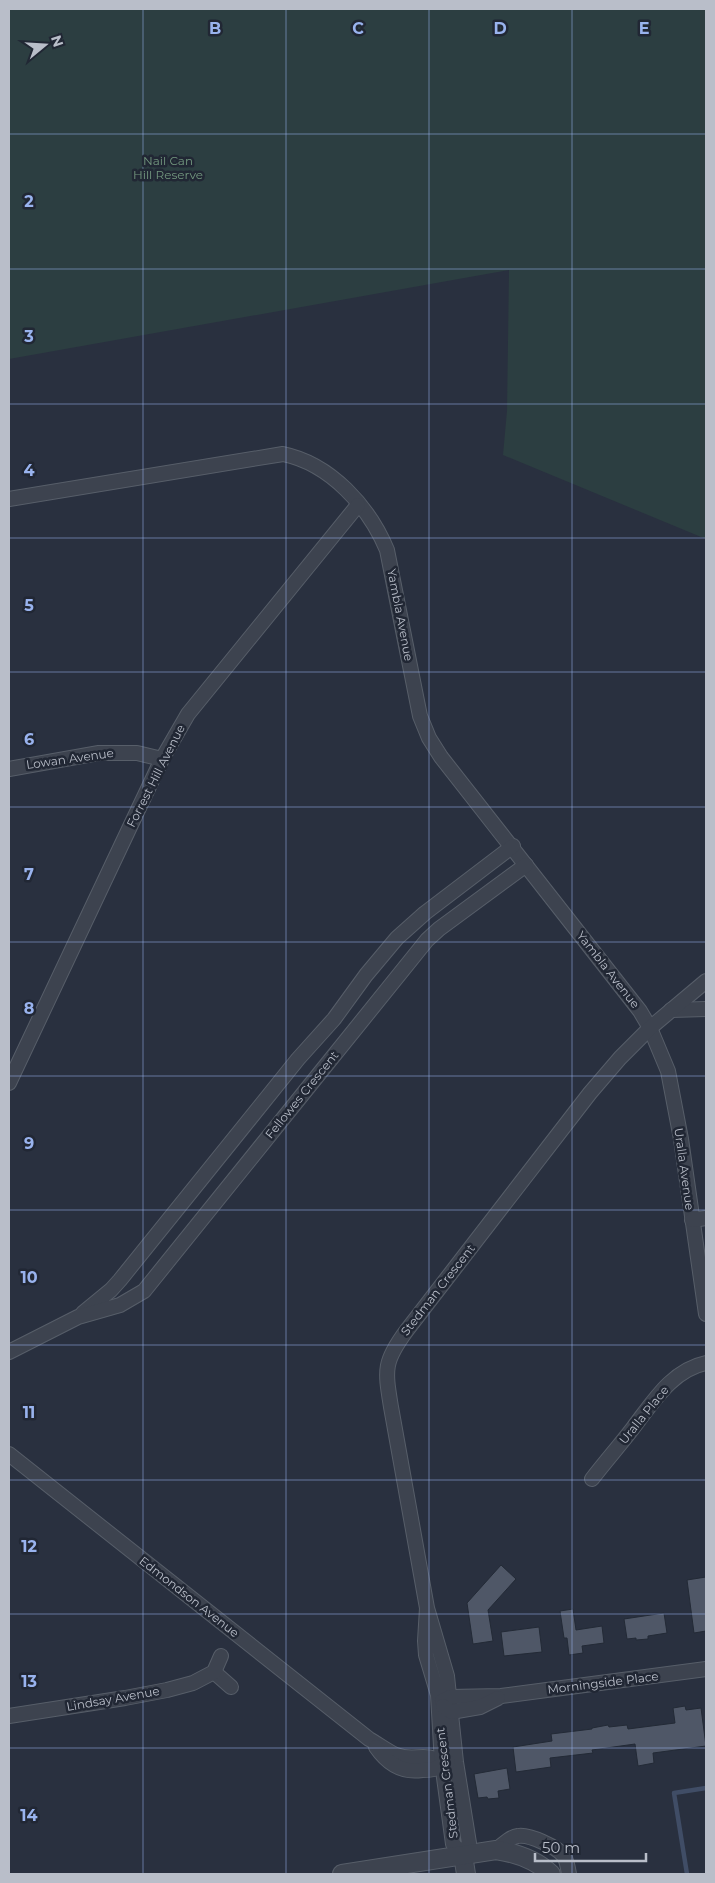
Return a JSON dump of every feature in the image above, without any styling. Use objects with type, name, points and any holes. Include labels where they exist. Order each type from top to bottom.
[{"type":"street","name":"Yambla Avenue","points":[[9,499],[283,454],[298,457],[334,478],[378,530],[387,550],[420,716],[424,727],[442,757],[640,1011],[650,1028]]},
{"type":"street","name":"Forrest Hill Avenue","points":[[9,1083],[162,759],[188,714],[358,505]]},
{"type":"street","name":"Lowan Avenue","points":[[9,769],[99,753],[137,754],[162,759]]},
{"type":"street","name":"Fellowes Crescent","points":[[78,1317],[111,1290],[120,1280],[298,1059],[334,1019],[366,975],[405,930],[513,846]]},
{"type":"street","name":"Fellowes Crescent","points":[[9,1352],[78,1317],[120,1305],[144,1292],[427,940],[439,929],[526,865]]},
{"type":"street","name":"Stedman Crescent","points":[[444,1700],[451,1712],[456,1762],[469,1843],[463,1855],[453,1844],[442,1763],[444,1700],[447,1676],[427,1608],[387,1384],[387,1363],[393,1348],[590,1093],[650,1028],[706,981]]},
{"type":"street","points":[[671,1010],[706,1009]]},
{"type":"street","name":"Uralla Avenue","points":[[650,1028],[665,1062],[672,1088],[706,1314]]},
{"type":"street","points":[[692,1220],[706,1218]]},
{"type":"street","name":"Uralla Place","points":[[592,1479],[664,1389],[693,1366],[706,1363]]},
{"type":"street","name":"Edmondson Avenue","points":[[9,1454],[369,1739],[383,1758],[398,1769],[426,1770],[434,1769],[442,1763],[456,1762]]},
{"type":"street","points":[[221,1656],[214,1672],[231,1687]]},
{"type":"street","name":"Morningside Place","points":[[444,1700],[500,1696],[706,1669]]},
{"type":"street","name":"Lindsay Avenue","points":[[9,1716],[167,1690],[193,1683],[214,1672]]},
{"type":"street","name":"Morningside Place","points":[[451,1712],[480,1706],[500,1696]]},
{"type":"street","points":[[496,1850],[519,1835],[531,1837],[556,1849],[563,1855],[569,1874]]},
{"type":"street","points":[[342,1874],[496,1850],[528,1859],[551,1874]]},
{"type":"street","points":[[463,1855],[466,1874]]},
{"type":"green space","name":"Nail Can Hill Reserve","points":[[9,9],[706,9],[706,539],[503,455],[507,411],[509,270],[9,359]]},
{"type":"building","points":[[501,1565],[516,1579],[488,1610],[493,1641],[473,1644],[467,1603]]},
{"type":"building","points":[[706,1577],[706,1631],[694,1633],[687,1580]]},
{"type":"building","points":[[573,1609],[576,1630],[602,1626],[604,1643],[582,1646],[583,1653],[569,1655],[560,1611]]},
{"type":"building","points":[[664,1613],[667,1633],[648,1636],[648,1639],[627,1639],[624,1619]]},
{"type":"building","points":[[539,1627],[542,1652],[504,1656],[501,1632]]},
{"type":"building","points":[[685,1706],[686,1710],[701,1708],[706,1746],[653,1753],[654,1763],[638,1766],[635,1744],[592,1750],[593,1753],[550,1758],[551,1767],[516,1772],[513,1747],[552,1741],[551,1734],[608,1725],[609,1727],[627,1725],[628,1729],[675,1723],[673,1708]]},
{"type":"building","points":[[507,1768],[510,1789],[498,1791],[499,1798],[478,1798],[474,1774]]},
{"type":"waterway","points":[[687,1874],[674,1793],[706,1788]]}]
